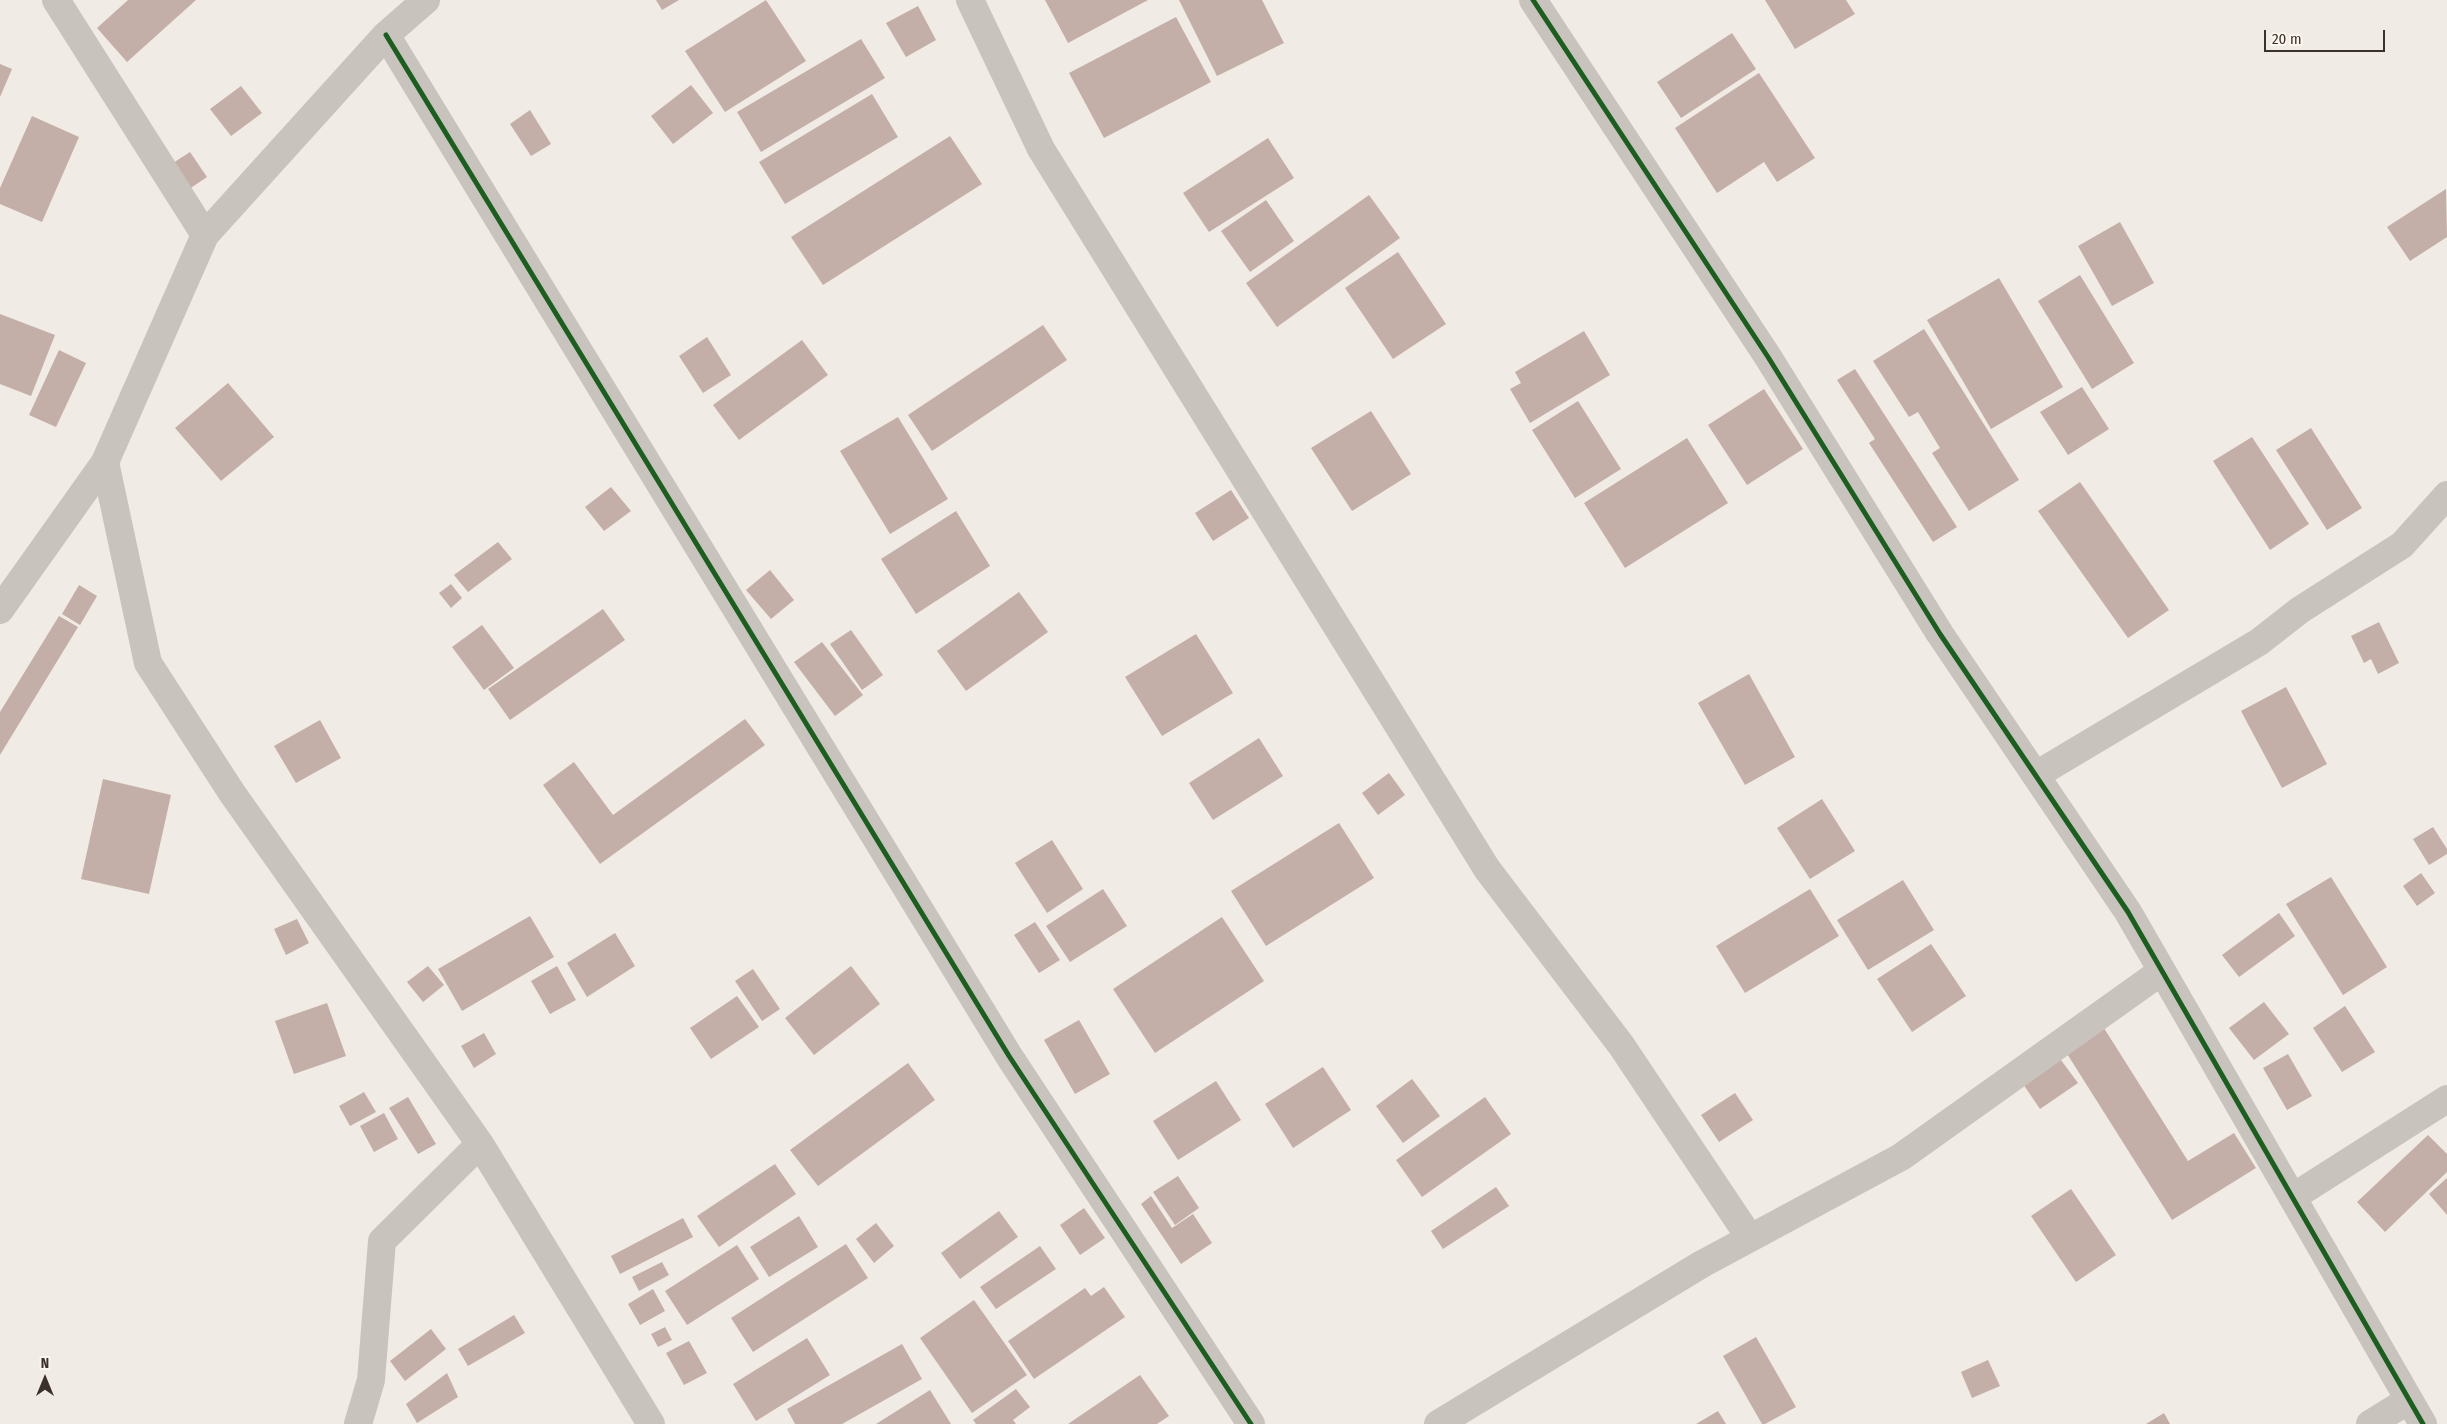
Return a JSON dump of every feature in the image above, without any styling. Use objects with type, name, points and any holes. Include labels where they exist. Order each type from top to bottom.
[{"type":"street","points":[[56,0],[205,235]]},
{"type":"street","points":[[0,610],[105,462],[205,235],[386,35],[426,0]]},
{"type":"street","points":[[970,0],[1041,149],[1487,869],[1621,1045],[1750,1238]]},
{"type":"street","points":[[1533,0],[1768,357],[1940,634],[2128,912],[2423,1424]]},
{"type":"street","points":[[386,35],[1009,1056],[1251,1424]]},
{"type":"street","points":[[105,462],[148,663],[232,792],[480,1144],[651,1424]]},
{"type":"street","points":[[2036,775],[2259,642],[2300,610],[2402,545],[2447,495]]},
{"type":"street","points":[[1438,1424],[1702,1264],[1901,1157],[2162,972]]},
{"type":"street","points":[[2293,1197],[2447,1099]]},
{"type":"street","points":[[358,1424],[371,1380],[382,1240],[480,1144]]},
{"type":"street","points":[[2370,1424],[2409,1400]]},
{"type":"building","points":[[128,0],[196,0],[127,62],[97,28]]},
{"type":"building","points":[[656,0],[679,0],[662,10]]},
{"type":"building","points":[[766,0],[806,61],[725,112],[685,51]]},
{"type":"building","points":[[1045,0],[1148,0],[1068,43]]},
{"type":"building","points":[[1179,0],[1262,0],[1284,43],[1217,76]]},
{"type":"building","points":[[1765,0],[1846,0],[1855,14],[1795,49]]},
{"type":"building","points":[[918,6],[936,40],[906,57],[886,23]]},
{"type":"building","points":[[1176,17],[1211,82],[1104,138],[1069,73]]},
{"type":"building","points":[[1732,33],[1756,69],[1681,118],[1657,82]]},
{"type":"building","points":[[861,39],[885,78],[761,152],[737,112]]},
{"type":"building","points":[[0,64],[12,69],[0,97]]},
{"type":"building","points":[[1759,73],[1815,158],[1777,182],[1764,162],[1717,193],[1675,128]]},
{"type":"building","points":[[691,85],[713,113],[673,144],[651,116]]},
{"type":"building","points":[[241,86],[262,113],[231,136],[210,109]]},
{"type":"building","points":[[872,94],[898,137],[785,204],[759,162]]},
{"type":"building","points":[[530,110],[551,144],[531,156],[510,124]]},
{"type":"building","points":[[32,116],[79,137],[42,222],[0,204],[0,188]]},
{"type":"building","points":[[950,136],[982,184],[823,285],[791,237]]},
{"type":"building","points":[[1268,138],[1294,178],[1209,232],[1183,193]]},
{"type":"building","points":[[190,152],[207,177],[176,198],[159,172]]},
{"type":"building","points":[[2446,189],[2447,237],[2410,261],[2387,227]]},
{"type":"building","points":[[1369,195],[1400,238],[1277,327],[1246,283]]},
{"type":"building","points":[[1266,200],[1294,241],[1250,272],[1221,231]]},
{"type":"building","points":[[2120,222],[2154,283],[2112,306],[2078,246]]},
{"type":"building","points":[[1398,252],[1446,324],[1393,359],[1345,288]]},
{"type":"building","points":[[2080,275],[2134,363],[2092,389],[2038,301]]},
{"type":"building","points":[[1999,278],[2063,387],[1991,429],[1927,320]]},
{"type":"building","points":[[0,314],[55,335],[31,396],[0,384]]},
{"type":"building","points":[[1043,325],[1067,360],[932,451],[908,415]]},
{"type":"building","points":[[1924,329],[2019,480],[1969,511],[1932,453],[1940,448],[1918,412],[1909,417],[1873,361]]},
{"type":"building","points":[[1584,331],[1610,375],[1530,423],[1510,389],[1521,383],[1515,372]]},
{"type":"building","points":[[707,337],[731,375],[703,393],[679,356]]},
{"type":"building","points":[[802,340],[828,375],[739,440],[713,405]]},
{"type":"building","points":[[59,350],[86,363],[56,427],[29,415]]},
{"type":"building","points":[[1855,369],[1957,527],[1933,542],[1869,443],[1875,439],[1837,380]]},
{"type":"building","points":[[228,383],[274,437],[221,481],[175,428]]},
{"type":"building","points":[[2082,387],[2109,429],[2068,455],[2040,412]]},
{"type":"building","points":[[1764,389],[1803,449],[1747,485],[1708,425]]},
{"type":"building","points":[[1578,401],[1621,469],[1575,498],[1532,430]]},
{"type":"building","points":[[1371,411],[1411,474],[1352,511],[1311,448]]},
{"type":"building","points":[[898,417],[948,499],[890,534],[840,451]]},
{"type":"building","points":[[2311,428],[2362,508],[2327,530],[2276,450]]},
{"type":"building","points":[[2252,437],[2309,524],[2270,550],[2213,461]]},
{"type":"building","points":[[1687,438],[1728,503],[1625,568],[1584,503]]},
{"type":"building","points":[[2080,482],[2169,610],[2128,638],[2038,511]]},
{"type":"building","points":[[611,487],[631,511],[604,531],[585,507]]},
{"type":"building","points":[[1231,490],[1249,518],[1213,541],[1195,513]]},
{"type":"building","points":[[956,511],[990,566],[916,614],[881,559]]},
{"type":"building","points":[[498,542],[512,559],[468,592],[454,575]]},
{"type":"building","points":[[770,570],[794,600],[771,619],[746,590]]},
{"type":"building","points":[[451,584],[462,598],[451,608],[439,593]]},
{"type":"building","points":[[79,585],[97,596],[80,625],[62,614]]},
{"type":"building","points":[[1019,592],[1048,632],[966,691],[937,651]]},
{"type":"building","points":[[603,609],[625,640],[510,720],[488,689]]},
{"type":"building","points":[[59,616],[78,627],[0,755],[0,712]]},
{"type":"building","points":[[2379,622],[2399,663],[2378,674],[2371,659],[2364,663],[2351,636]]},
{"type":"building","points":[[482,625],[514,668],[484,690],[452,647]]},
{"type":"building","points":[[851,630],[883,675],[862,690],[830,644]]},
{"type":"building","points":[[1196,634],[1233,693],[1162,736],[1125,677]]},
{"type":"building","points":[[822,642],[863,695],[835,716],[794,662]]},
{"type":"building","points":[[1749,674],[1795,757],[1745,785],[1698,703]]},
{"type":"building","points":[[2286,687],[2327,764],[2282,788],[2241,711]]},
{"type":"building","points":[[745,719],[765,745],[600,864],[543,785],[574,762],[613,815]]},
{"type":"building","points":[[320,720],[341,758],[296,783],[274,746]]},
{"type":"building","points":[[1259,738],[1283,776],[1213,820],[1189,783]]},
{"type":"building","points":[[1389,773],[1405,795],[1378,815],[1362,793]]},
{"type":"building","points":[[103,779],[171,795],[149,894],[81,879]]},
{"type":"building","points":[[1822,799],[1855,851],[1810,879],[1777,828]]},
{"type":"building","points":[[1339,823],[1374,878],[1266,946],[1231,891]]},
{"type":"building","points":[[2433,827],[2447,849],[2447,854],[2429,865],[2413,839]]},
{"type":"building","points":[[1052,840],[1083,889],[1047,913],[1015,863]]},
{"type":"building","points":[[2421,873],[2435,893],[2417,906],[2403,886]]},
{"type":"building","points":[[2331,877],[2387,967],[2343,995],[2286,904]]},
{"type":"building","points":[[1903,880],[1934,930],[1868,970],[1837,920]]},
{"type":"building","points":[[1103,889],[1127,926],[1070,962],[1046,926]]},
{"type":"building","points":[[1810,889],[1839,936],[1745,993],[1716,946]]},
{"type":"building","points":[[2279,913],[2295,936],[2239,977],[2222,955]]},
{"type":"building","points":[[530,916],[554,957],[462,1011],[438,969]]},
{"type":"building","points":[[1222,917],[1264,981],[1155,1053],[1113,989]]},
{"type":"building","points":[[297,919],[309,943],[286,955],[274,929]]},
{"type":"building","points":[[1035,922],[1060,960],[1039,973],[1014,935]]},
{"type":"building","points":[[615,933],[635,966],[587,997],[567,963]]},
{"type":"building","points":[[1931,944],[1966,996],[1912,1032],[1877,979]]},
{"type":"building","points":[[428,966],[444,985],[423,1002],[407,982]]},
{"type":"building","points":[[557,966],[576,1000],[550,1014],[531,981]]},
{"type":"building","points":[[851,966],[880,1004],[814,1055],[785,1018]]},
{"type":"building","points":[[753,969],[780,1009],[762,1021],[735,981]]},
{"type":"building","points":[[737,996],[759,1027],[711,1059],[690,1028]]},
{"type":"building","points":[[2264,1002],[2289,1034],[2254,1060],[2229,1028]]},
{"type":"building","points":[[327,1003],[346,1056],[294,1074],[275,1021]]},
{"type":"building","points":[[2345,1006],[2375,1052],[2342,1072],[2313,1028]]},
{"type":"building","points":[[1079,1020],[1110,1074],[1075,1094],[1044,1040]]},
{"type":"building","points":[[2102,1025],[2188,1161],[2234,1133],[2256,1168],[2172,1220],[2064,1049]]},
{"type":"building","points":[[484,1033],[496,1054],[474,1068],[461,1046]]},
{"type":"building","points":[[2288,1054],[2312,1096],[2287,1110],[2263,1068]]},
{"type":"building","points":[[2058,1056],[2078,1083],[2040,1109],[2021,1081]]},
{"type":"building","points":[[908,1063],[935,1100],[818,1186],[790,1150]]},
{"type":"building","points":[[1323,1067],[1351,1110],[1293,1148],[1265,1104]]},
{"type":"building","points":[[1412,1079],[1440,1116],[1403,1143],[1376,1106]]},
{"type":"building","points":[[1216,1081],[1241,1120],[1178,1160],[1153,1121]]},
{"type":"building","points":[[364,1092],[376,1112],[350,1126],[339,1106]]},
{"type":"building","points":[[1735,1093],[1753,1120],[1719,1142],[1701,1115]]},
{"type":"building","points":[[408,1097],[436,1144],[418,1154],[389,1108]]},
{"type":"building","points":[[1485,1097],[1511,1134],[1422,1197],[1396,1160]]},
{"type":"building","points":[[384,1113],[398,1139],[374,1152],[360,1126]]},
{"type":"building","points":[[2428,1135],[2447,1154],[2447,1172],[2385,1232],[2357,1202]]},
{"type":"building","points":[[775,1164],[796,1194],[719,1247],[697,1216]]},
{"type":"building","points":[[1178,1176],[1199,1208],[1175,1225],[1153,1192]]},
{"type":"building","points":[[2447,1178],[2447,1215],[2429,1194]]},
{"type":"building","points":[[1496,1187],[1509,1206],[1443,1249],[1431,1231]]},
{"type":"building","points":[[2071,1189],[2116,1255],[2076,1282],[2031,1216]]},
{"type":"building","points":[[1151,1196],[1172,1228],[1193,1214],[1212,1243],[1181,1264],[1141,1204]]},
{"type":"building","points":[[1084,1208],[1105,1238],[1080,1255],[1060,1225]]},
{"type":"building","points":[[999,1211],[1018,1237],[960,1279],[941,1253]]},
{"type":"building","points":[[799,1216],[818,1247],[769,1277],[750,1247]]},
{"type":"building","points":[[683,1218],[693,1237],[620,1274],[611,1256]]},
{"type":"building","points":[[876,1223],[894,1246],[874,1263],[856,1239]]},
{"type":"building","points":[[846,1244],[868,1278],[753,1352],[731,1318]]},
{"type":"building","points":[[737,1245],[759,1279],[687,1325],[665,1291]]},
{"type":"building","points":[[1040,1246],[1056,1269],[996,1309],[980,1287]]},
{"type":"building","points":[[662,1262],[669,1275],[639,1291],[632,1277]]},
{"type":"building","points":[[1104,1287],[1125,1317],[1034,1379],[1008,1341],[1085,1288],[1091,1296]]},
{"type":"building","points":[[653,1289],[665,1311],[640,1325],[628,1304]]},
{"type":"building","points":[[974,1300],[1027,1375],[972,1413],[920,1338]]},
{"type":"building","points":[[514,1315],[525,1333],[468,1366],[458,1349]]},
{"type":"building","points":[[665,1327],[672,1340],[658,1347],[651,1334]]},
{"type":"building","points":[[431,1329],[446,1349],[405,1381],[390,1361]]},
{"type":"building","points":[[1756,1337],[1796,1407],[1765,1424],[1762,1424],[1723,1356]]},
{"type":"building","points":[[807,1338],[830,1375],[756,1421],[733,1384]]},
{"type":"building","points":[[689,1341],[707,1373],[684,1385],[666,1353]]},
{"type":"building","points":[[902,1344],[922,1379],[842,1424],[795,1424],[787,1409]]},
{"type":"building","points":[[1988,1360],[2000,1386],[1972,1398],[1961,1372]]},
{"type":"building","points":[[447,1373],[458,1397],[417,1423],[406,1404]]},
{"type":"building","points":[[1140,1375],[1169,1416],[1157,1424],[1068,1424]]},
{"type":"building","points":[[1016,1389],[1030,1407],[1013,1420],[1016,1424],[976,1424],[973,1420]]},
{"type":"building","points":[[930,1390],[951,1424],[876,1424]]},
{"type":"building","points":[[1718,1411],[1726,1424],[1696,1424]]},
{"type":"building","points":[[2164,1413],[2170,1424],[2146,1424]]},
{"type":"cycle path","points":[[1533,0],[1768,357],[1940,634],[2128,912],[2423,1424]]},
{"type":"cycle path","points":[[386,35],[1009,1056],[1251,1424]]}]
